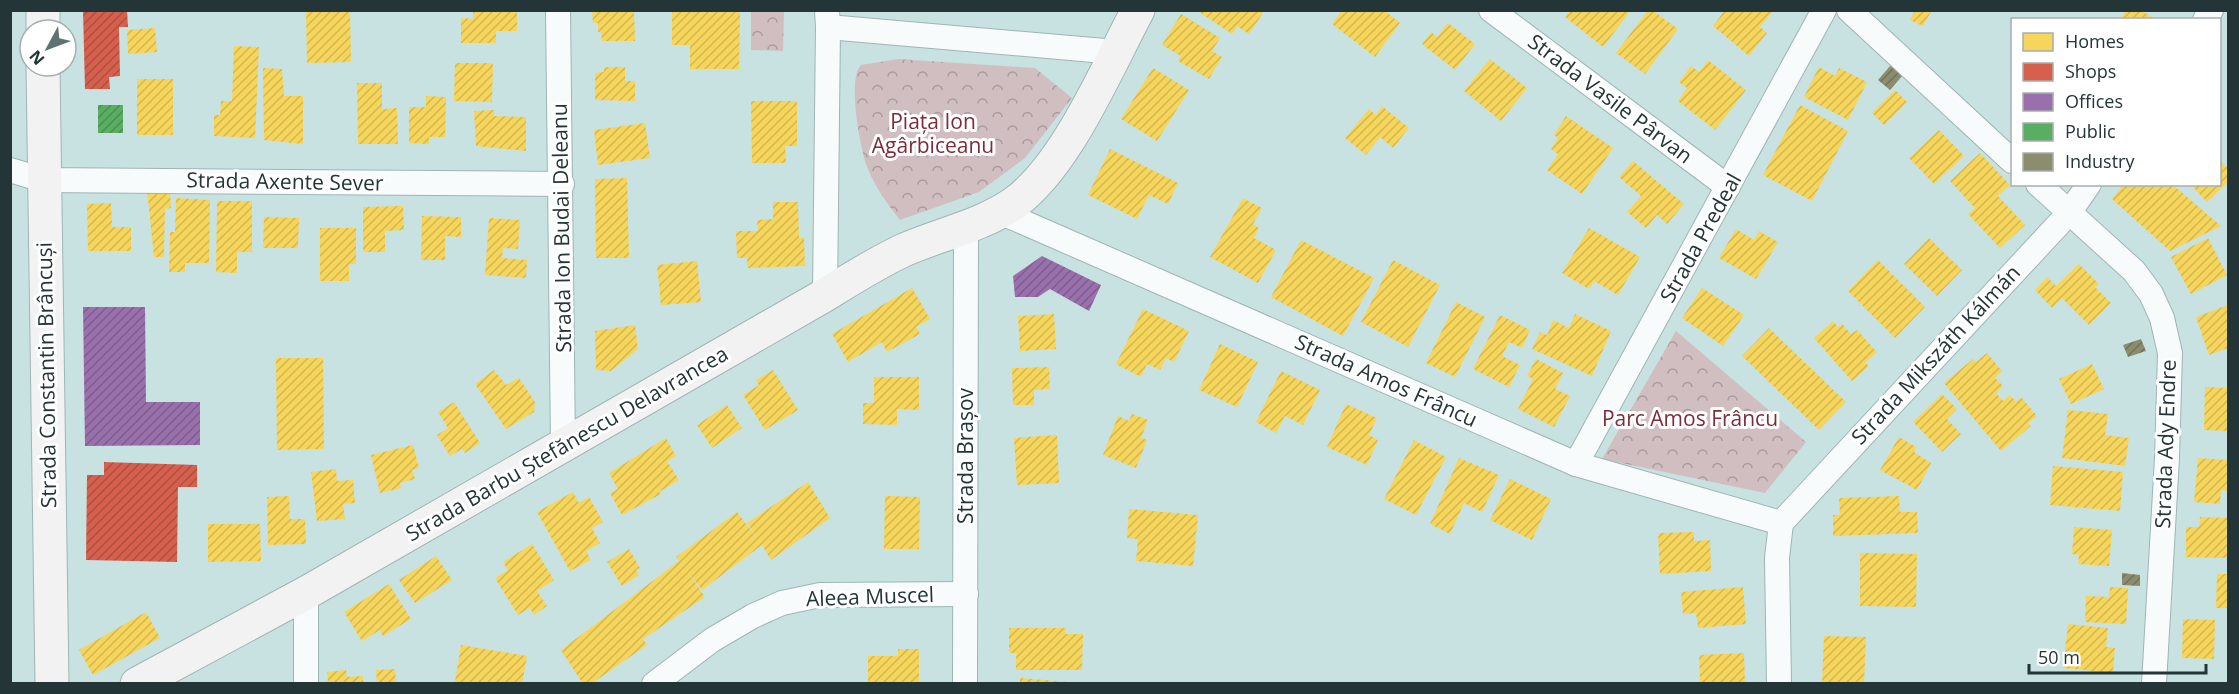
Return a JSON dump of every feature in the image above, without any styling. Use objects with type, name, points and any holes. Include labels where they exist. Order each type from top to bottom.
[{"type":"main road","name":"Strada Barbu Ștefănescu Delavrancea","points":[[137,684],[306,593],[825,296],[870,267],[904,250],[966,228],[1000,212],[1026,194],[1057,157],[1075,129],[1137,10]]},
{"type":"main road","name":"Strada Constantin Brâncuși","points":[[43,78],[52,684]]},
{"type":"street","name":"Strada Ion Budai Deleanu","points":[[558,10],[562,184],[563,446]]},
{"type":"street","name":"Strada Vasile Pârvan","points":[[1491,10],[1728,187]]},
{"type":"street","name":"Strada Predeal","points":[[1576,464],[1824,10]]},
{"type":"street","points":[[1849,10],[2011,159]]},
{"type":"street","points":[[825,296],[827,19],[1116,52]]},
{"type":"street","name":"Strada Axente Sever","points":[[10,170],[43,180],[562,184]]},
{"type":"street","name":"Strada Ady Endre","points":[[2040,186],[2134,271],[2151,294],[2162,318],[2170,353],[2167,458],[2154,684]]},
{"type":"street","name":"Strada Mikszáth Kálmán","points":[[1781,523],[2069,213],[2088,186]]},
{"type":"street","name":"Strada Amos Frâncu","points":[[1000,212],[1576,464],[1781,523]]},
{"type":"street","name":"Strada Brașov","points":[[966,228],[966,684]]},
{"type":"street","points":[[1779,684],[1777,558],[1781,523]]},
{"type":"street","points":[[306,593],[306,684]]},
{"type":"street","name":"Aleea Muscel","points":[[654,684],[712,640],[753,616],[782,603],[820,595],[966,594]]},
{"type":"green space","points":[[751,11],[784,11],[783,51],[751,50]]},
{"type":"green space","name":"Piața Ion Agârbiceanu","points":[[898,59],[1035,68],[1072,98],[1025,158],[979,192],[900,220],[881,194],[866,164],[858,128],[855,98],[857,73],[861,65]]},
{"type":"green space","name":"Parc Amos Frâncu","points":[[1676,331],[1806,442],[1765,493],[1602,459]]},
{"type":"building: Homes","points":[[306,10],[350,10],[351,62],[307,63]]},
{"type":"building: Homes","points":[[473,10],[517,10],[517,31],[496,31],[496,43],[461,43],[461,18],[473,19]]},
{"type":"building: Homes","points":[[592,10],[634,10],[635,41],[602,41],[601,32],[598,32],[598,23],[593,23]]},
{"type":"building: Homes","points":[[672,10],[740,10],[739,69],[690,69],[690,45],[672,45]]},
{"type":"building: Homes","points":[[1196,10],[1265,10],[1249,34],[1237,26],[1232,34]]},
{"type":"building: Homes","points":[[1342,10],[1384,10],[1400,23],[1375,57],[1332,24]]},
{"type":"building: Homes","points":[[1570,10],[1626,10],[1629,13],[1603,47],[1565,17]]},
{"type":"building: Homes","points":[[1648,10],[1652,10],[1678,29],[1645,74],[1616,53]]},
{"type":"building: Homes","points":[[1725,10],[1774,10],[1760,27],[1767,33],[1749,56],[1713,26]]},
{"type":"building: Homes","points":[[1915,10],[1932,10],[1923,26],[1910,20]]},
{"type":"building: Homes","points":[[2126,10],[2141,10],[2153,18],[2121,18]]},
{"type":"building: Homes","points":[[1181,14],[1220,38],[1212,51],[1222,57],[1209,79],[1178,61],[1181,56],[1162,45]]},
{"type":"building: Homes","points":[[1448,23],[1475,44],[1455,70],[1422,44],[1431,32],[1437,37]]},
{"type":"building: Homes","points":[[155,28],[157,52],[128,54],[127,30]]},
{"type":"building: Homes","points":[[234,46],[259,47],[255,138],[214,136],[214,115],[220,115],[221,101],[232,101]]},
{"type":"building: Homes","points":[[1490,59],[1527,88],[1501,121],[1464,91]]},
{"type":"building: Homes","points":[[1708,60],[1746,90],[1715,130],[1678,101],[1687,88],[1679,82],[1691,66],[1699,72]]},
{"type":"building: Homes","points":[[455,63],[493,63],[492,102],[454,101]]},
{"type":"building: Homes","points":[[604,67],[625,67],[625,81],[635,81],[635,101],[595,100],[595,73],[604,72]]},
{"type":"building: Homes","points":[[1819,67],[1835,76],[1839,68],[1867,82],[1848,120],[1804,97]]},
{"type":"building: Homes","points":[[263,68],[282,69],[284,96],[303,96],[303,144],[264,140]]},
{"type":"building: Homes","points":[[1153,68],[1189,90],[1157,141],[1121,119]]},
{"type":"building: Homes","points":[[137,79],[173,79],[173,135],[137,135]]},
{"type":"building: Homes","points":[[357,83],[382,83],[382,109],[397,108],[398,144],[358,144]]},
{"type":"building: Homes","points":[[1895,90],[1907,102],[1884,125],[1872,113]]},
{"type":"building: Homes","points":[[426,96],[446,97],[445,137],[429,137],[429,144],[409,143],[409,107],[426,107]]},
{"type":"building: Homes","points":[[751,101],[797,101],[797,146],[785,146],[786,163],[752,163]]},
{"type":"building: Homes","points":[[1800,105],[1848,131],[1812,201],[1763,175]]},
{"type":"building: Homes","points":[[1382,106],[1409,128],[1393,148],[1380,137],[1366,155],[1345,138],[1369,109],[1376,115]]},
{"type":"building: Homes","points":[[494,110],[494,116],[526,117],[526,151],[476,146],[474,111]]},
{"type":"building: Homes","points":[[1566,116],[1613,148],[1582,194],[1547,170],[1558,154],[1551,149],[1558,138],[1554,135]]},
{"type":"building: Homes","points":[[645,123],[650,158],[598,165],[594,130]]},
{"type":"building: Homes","points":[[1939,130],[1964,156],[1934,184],[1909,158]]},
{"type":"building: Homes","points":[[1110,149],[1178,183],[1168,204],[1149,195],[1137,219],[1088,195]]},
{"type":"building: Homes","points":[[1980,153],[2010,185],[1998,196],[2025,225],[2000,248],[1968,214],[1975,208],[1950,181]]},
{"type":"building: Homes","points":[[1633,161],[1684,204],[1667,224],[1657,215],[1646,228],[1627,212],[1641,196],[1619,177]]},
{"type":"building: Homes","points":[[2221,161],[2228,169],[2228,182],[2207,202],[2192,186],[2221,186]]},
{"type":"building: Homes","points":[[627,178],[629,258],[596,258],[595,179]]},
{"type":"building: Homes","points":[[2122,186],[2174,186],[2221,226],[2170,251],[2112,199]]},
{"type":"building: Homes","points":[[147,189],[170,191],[171,208],[165,209],[164,257],[154,257]]},
{"type":"building: Homes","points":[[176,198],[210,200],[209,263],[185,263],[185,272],[169,272],[170,232],[175,232]]},
{"type":"building: Homes","points":[[1243,198],[1262,208],[1253,224],[1259,228],[1254,238],[1276,250],[1258,283],[1210,257]]},
{"type":"building: Homes","points":[[217,201],[252,201],[252,252],[237,252],[237,273],[216,272]]},
{"type":"building: Homes","points":[[773,202],[798,202],[799,238],[804,238],[805,266],[747,268],[747,258],[737,258],[736,231],[758,231],[757,220],[773,219]]},
{"type":"building: Homes","points":[[111,203],[112,227],[131,227],[131,251],[88,251],[87,204]]},
{"type":"building: Homes","points":[[403,206],[404,230],[385,231],[385,252],[363,252],[363,207]]},
{"type":"building: Homes","points":[[422,216],[461,217],[461,237],[445,236],[445,260],[421,260]]},
{"type":"building: Homes","points":[[264,217],[299,218],[298,248],[263,248]]},
{"type":"building: Homes","points":[[489,218],[520,220],[518,249],[503,248],[502,258],[527,260],[526,278],[485,275]]},
{"type":"building: Homes","points":[[320,228],[356,228],[356,264],[349,264],[349,281],[320,281]]},
{"type":"building: Homes","points":[[1589,228],[1640,257],[1618,295],[1594,281],[1589,289],[1562,273]]},
{"type":"building: Homes","points":[[1736,229],[1754,240],[1759,231],[1778,242],[1756,279],[1719,258]]},
{"type":"building: Homes","points":[[1929,238],[1962,270],[1937,296],[1904,264]]},
{"type":"building: Homes","points":[[2208,238],[2227,275],[2191,294],[2171,257]]},
{"type":"building: Homes","points":[[1301,240],[1374,278],[1343,336],[1271,297]]},
{"type":"building: Homes","points":[[1393,260],[1440,285],[1408,347],[1361,322]]},
{"type":"building: Homes","points":[[1878,260],[1925,307],[1895,338],[1848,291]]},
{"type":"building: Homes","points":[[697,261],[701,302],[661,305],[657,265]]},
{"type":"building: Homes","points":[[2079,264],[2099,284],[2095,287],[2111,303],[2089,325],[2062,298],[2052,308],[2035,290],[2047,277],[2056,286]]},
{"type":"building: Homes","points":[[912,288],[930,319],[916,327],[920,334],[887,352],[882,342],[848,362],[832,334]]},
{"type":"building: Homes","points":[[1702,288],[1744,315],[1723,346],[1682,318]]},
{"type":"building: Homes","points":[[1456,302],[1485,317],[1455,377],[1426,363]]},
{"type":"building: Homes","points":[[2228,305],[2228,348],[2209,355],[2196,317]]},
{"type":"building: Homes","points":[[1143,309],[1189,331],[1174,362],[1166,358],[1160,370],[1147,364],[1141,377],[1116,364]]},
{"type":"building: Homes","points":[[1054,314],[1056,349],[1020,351],[1018,316]]},
{"type":"building: Homes","points":[[1575,314],[1611,331],[1592,376],[1532,349],[1540,332],[1547,335],[1553,320],[1569,328]]},
{"type":"building: Homes","points":[[1500,315],[1530,330],[1522,348],[1509,342],[1502,356],[1520,365],[1509,387],[1473,369]]},
{"type":"building: Homes","points":[[1833,321],[1838,327],[1842,324],[1851,334],[1857,330],[1877,352],[1865,363],[1869,366],[1852,381],[1814,338]]},
{"type":"building: Homes","points":[[635,325],[638,349],[611,371],[596,370],[595,331]]},
{"type":"building: Homes","points":[[1769,328],[1846,402],[1819,430],[1742,356]]},
{"type":"building: Homes","points":[[1220,344],[1258,362],[1237,407],[1199,390]]},
{"type":"building: Homes","points":[[1987,353],[2002,371],[1995,378],[2003,386],[1996,393],[2003,401],[2010,395],[2016,402],[2021,397],[2037,416],[2028,423],[2031,426],[2001,451],[1944,383],[1973,359],[1976,362]]},
{"type":"building: Homes","points":[[276,358],[323,358],[324,449],[277,450]]},
{"type":"building: Homes","points":[[1536,359],[1563,373],[1555,389],[1570,396],[1554,427],[1518,409],[1533,379],[1527,376]]},
{"type":"building: Homes","points":[[2092,364],[2104,389],[2071,404],[2059,379]]},
{"type":"building: Homes","points":[[1049,367],[1050,389],[1034,390],[1034,405],[1013,405],[1012,368]]},
{"type":"building: Homes","points":[[494,370],[506,385],[519,378],[535,402],[534,412],[506,429],[475,384]]},
{"type":"building: Homes","points":[[773,370],[798,410],[765,430],[743,395],[759,385],[756,380]]},
{"type":"building: Homes","points":[[1281,371],[1320,390],[1303,425],[1285,416],[1276,433],[1256,422]]},
{"type":"building: Homes","points":[[874,377],[919,377],[919,410],[897,409],[897,425],[863,424],[863,403],[874,403]]},
{"type":"building: Homes","points":[[2205,387],[2228,388],[2228,431],[2204,430]]},
{"type":"building: Homes","points":[[1942,394],[1957,409],[1947,419],[1961,434],[1942,452],[1913,422]]},
{"type":"building: Homes","points":[[454,402],[480,443],[465,453],[462,449],[450,456],[437,435],[448,428],[438,412]]},
{"type":"building: Homes","points":[[1346,404],[1377,418],[1369,435],[1378,440],[1367,465],[1327,447]]},
{"type":"building: Homes","points":[[727,405],[742,428],[712,448],[697,425]]},
{"type":"building: Homes","points":[[2068,410],[2108,414],[2105,435],[2129,438],[2125,466],[2062,458]]},
{"type":"building: Homes","points":[[1132,414],[1148,420],[1141,438],[1147,440],[1136,468],[1103,455],[1118,416],[1129,421]]},
{"type":"building: Homes","points":[[1057,435],[1059,483],[1017,485],[1014,438]]},
{"type":"building: Homes","points":[[1899,437],[1916,447],[1914,452],[1931,463],[1917,490],[1880,470]]},
{"type":"building: Homes","points":[[666,438],[676,456],[667,461],[679,480],[659,492],[661,494],[622,515],[610,493],[618,489],[609,473]]},
{"type":"building: Homes","points":[[1414,440],[1446,457],[1416,515],[1384,499]]},
{"type":"building: Homes","points":[[413,445],[419,468],[412,470],[415,479],[400,483],[401,488],[380,493],[371,455]]},
{"type":"building: Homes","points":[[1459,458],[1499,475],[1482,512],[1464,503],[1450,534],[1430,524]]},
{"type":"building: Homes","points":[[2198,458],[2228,460],[2228,491],[2221,490],[2220,504],[2194,502]]},
{"type":"building: Homes","points":[[2053,466],[2123,472],[2120,511],[2050,505]]},
{"type":"building: Homes","points":[[336,469],[337,481],[353,480],[355,503],[343,504],[345,519],[317,521],[311,472]]},
{"type":"building: Homes","points":[[1510,479],[1551,499],[1532,540],[1490,520]]},
{"type":"building: Homes","points":[[808,482],[830,518],[771,560],[762,545],[702,590],[687,571],[705,597],[643,639],[647,645],[591,684],[583,684],[561,650],[679,561],[676,557],[737,512],[757,538],[747,523]]},
{"type":"building: Homes","points":[[573,492],[579,503],[589,497],[603,522],[592,528],[600,543],[586,551],[591,560],[570,571],[537,512]]},
{"type":"building: Homes","points":[[289,496],[290,519],[305,519],[306,544],[268,545],[267,497]]},
{"type":"building: Homes","points":[[885,496],[920,497],[919,549],[884,549]]},
{"type":"building: Homes","points":[[1899,496],[1900,512],[1917,512],[1918,533],[1833,536],[1833,515],[1840,515],[1839,498]]},
{"type":"building: Homes","points":[[1129,509],[1198,515],[1193,566],[1136,561],[1138,539],[1127,538]]},
{"type":"building: Homes","points":[[2200,517],[2228,518],[2228,558],[2186,557],[2186,527],[2199,527]]},
{"type":"building: Homes","points":[[208,524],[260,524],[261,561],[208,562]]},
{"type":"building: Homes","points":[[2074,527],[2112,530],[2109,566],[2078,564],[2079,555],[2072,554]]},
{"type":"building: Homes","points":[[1694,532],[1694,541],[1710,540],[1711,571],[1660,574],[1658,533]]},
{"type":"building: Homes","points":[[532,544],[554,580],[537,591],[547,606],[534,615],[530,608],[518,615],[495,578],[508,570],[503,562]]},
{"type":"building: Homes","points":[[629,549],[640,568],[636,570],[639,575],[622,586],[607,562]]},
{"type":"building: Homes","points":[[1860,553],[1917,554],[1916,607],[1860,606]]},
{"type":"building: Homes","points":[[436,556],[452,580],[415,603],[399,580]]},
{"type":"building: Homes","points":[[2217,574],[2228,574],[2228,608],[2216,608]]},
{"type":"building: Homes","points":[[389,584],[411,619],[383,636],[380,630],[362,641],[344,612]]},
{"type":"building: Homes","points":[[1743,587],[1746,624],[1698,628],[1696,613],[1683,614],[1681,592]]},
{"type":"building: Homes","points":[[2110,587],[2128,588],[2126,624],[2085,622],[2086,596],[2109,597]]},
{"type":"building: Homes","points":[[146,612],[160,638],[93,675],[79,650]]},
{"type":"building: Homes","points":[[2183,619],[2215,620],[2214,659],[2182,658]]},
{"type":"building: Homes","points":[[2068,624],[2108,628],[2106,647],[2115,648],[2113,673],[2063,668]]},
{"type":"building: Homes","points":[[1009,628],[1066,628],[1065,634],[1083,634],[1082,670],[1016,670],[1016,653],[1009,653]]},
{"type":"building: Homes","points":[[1824,636],[1866,637],[1864,684],[1822,684]]},
{"type":"building: Homes","points":[[461,645],[527,656],[522,684],[455,682]]},
{"type":"building: Homes","points":[[898,649],[919,649],[919,684],[868,684],[868,656],[898,656]]},
{"type":"building: Homes","points":[[1744,653],[1745,684],[1700,684],[1699,655]]},
{"type":"building: Homes","points":[[395,669],[396,684],[377,684],[376,670]]},
{"type":"building: Homes","points":[[346,670],[347,677],[363,676],[363,684],[328,684],[327,672]]},
{"type":"building: Homes","points":[[1020,678],[1070,682],[1070,684],[1020,684]]},
{"type":"building: Shops","points":[[83,10],[127,10],[128,27],[119,27],[120,76],[109,77],[110,89],[85,89]]},
{"type":"building: Shops","points":[[104,462],[197,465],[197,487],[178,487],[177,562],[86,560],[87,475],[104,475]]},
{"type":"building: Offices","points":[[1042,256],[1101,285],[1089,311],[1050,289],[1038,297],[1015,297],[1013,276]]},
{"type":"building: Offices","points":[[83,307],[145,307],[146,402],[200,402],[200,445],[85,446]]},
{"type":"building: Public","points":[[98,105],[123,105],[123,133],[98,133]]},
{"type":"building: Industry","points":[[1891,65],[1903,75],[1890,90],[1878,80]]},
{"type":"building: Industry","points":[[2141,339],[2146,351],[2128,357],[2123,345]]},
{"type":"building: Industry","points":[[2122,573],[2140,575],[2140,586],[2122,585]]}]
